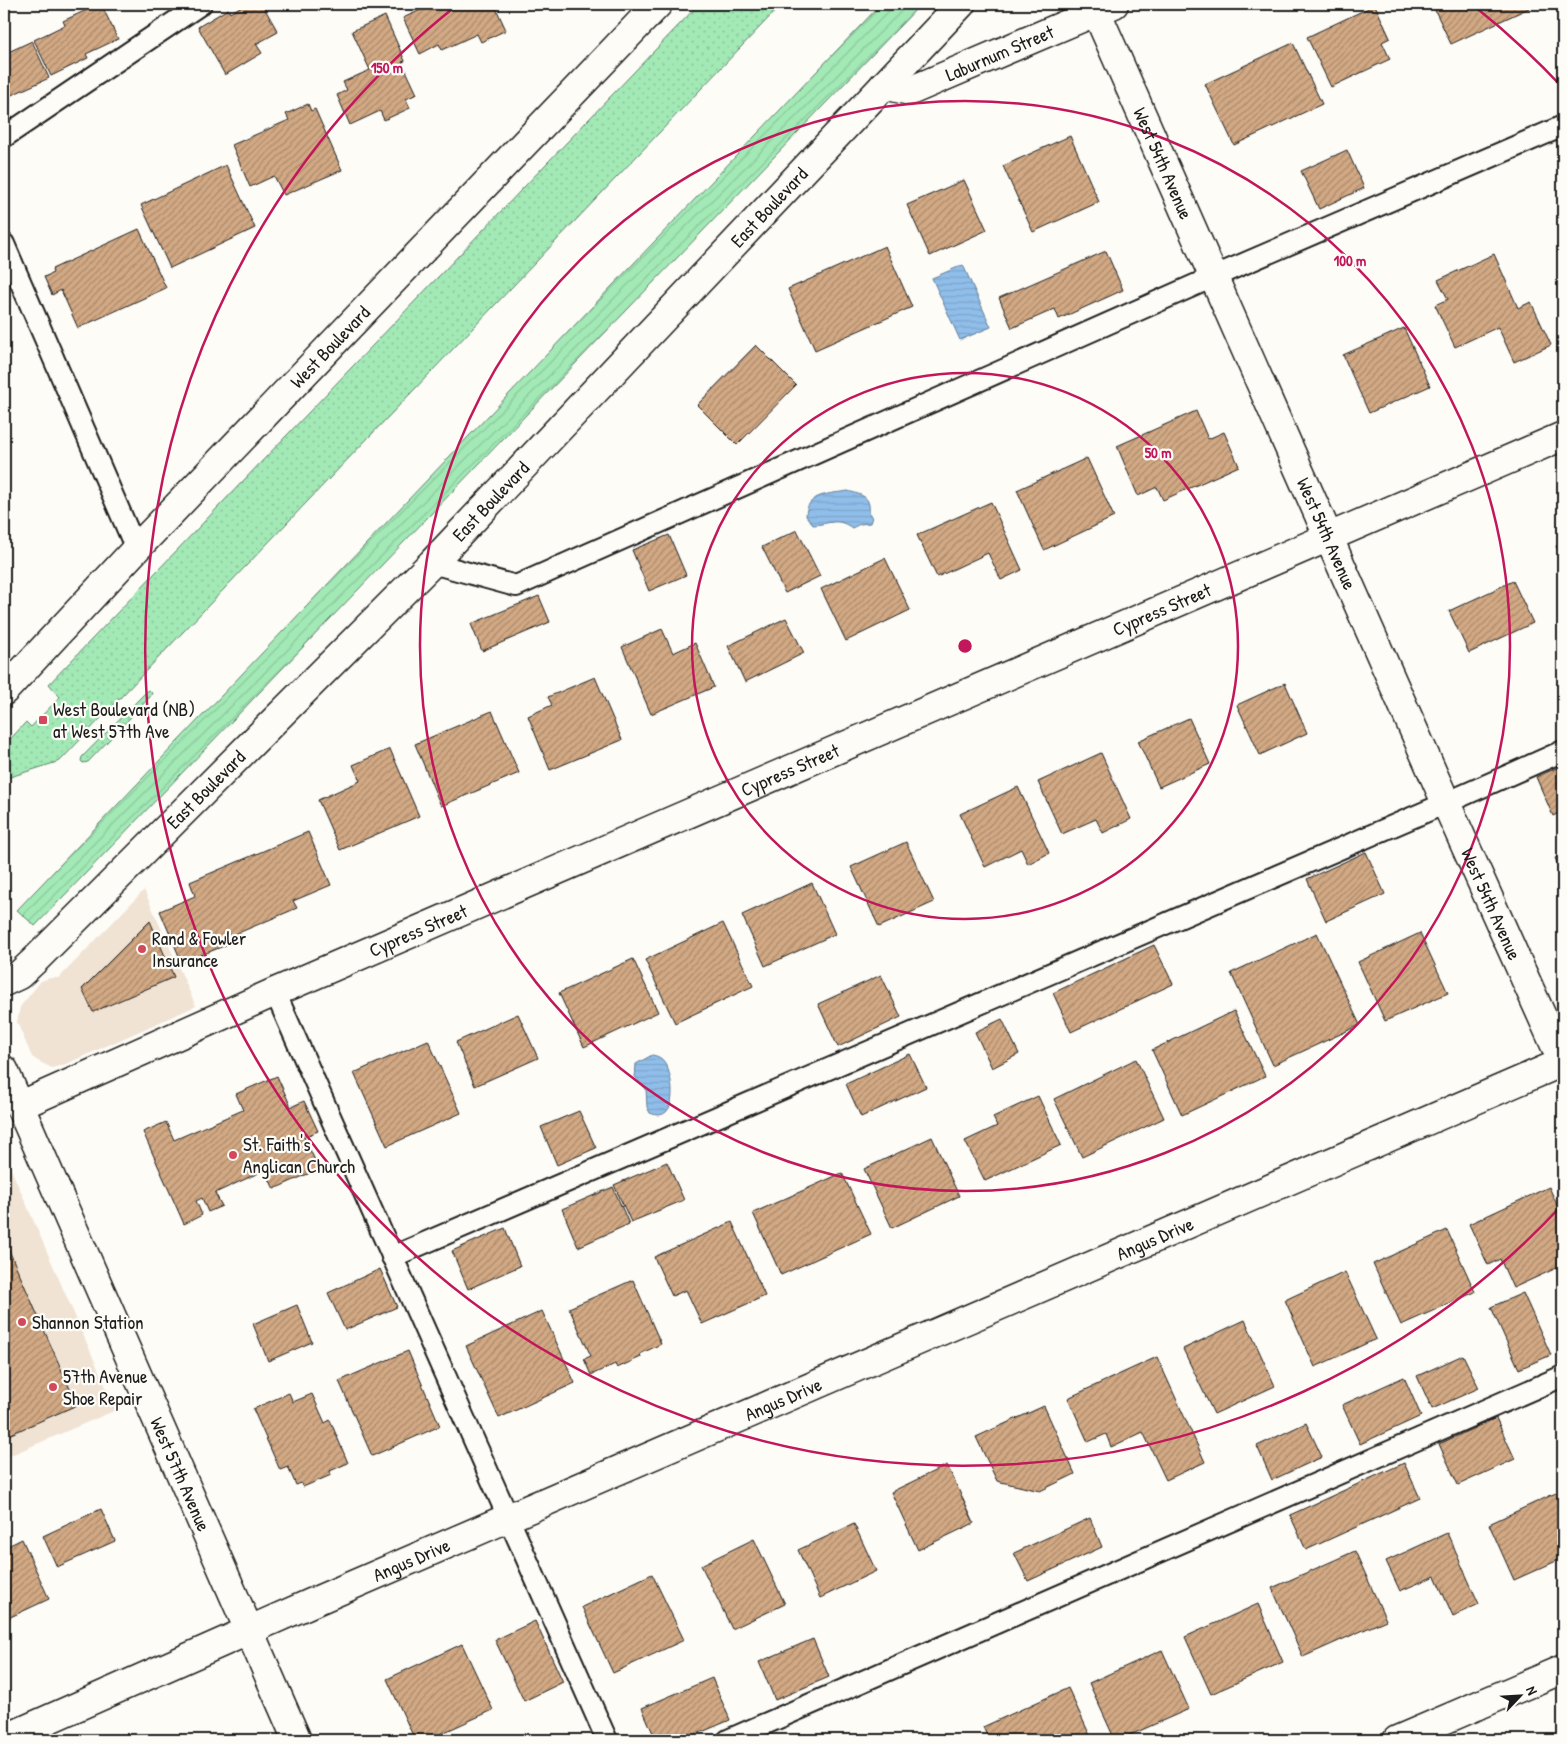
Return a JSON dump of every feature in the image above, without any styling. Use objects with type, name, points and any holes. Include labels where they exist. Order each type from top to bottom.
[{"type":"street","name":"West Boulevard","points":[[4,691],[136,549],[658,4]]},
{"type":"street","name":"East Boulevard","points":[[4,982],[19,974],[34,961],[432,563],[961,4]]},
{"type":"street","name":"Laburnum Street","points":[[884,84],[910,91],[1101,6]]},
{"type":"street","name":"West 54th Avenue","points":[[1101,6],[1213,277],[1563,1062]]},
{"type":"street","name":"Cypress Street","points":[[19,1106],[275,992],[1563,436]]},
{"type":"street","name":"Angus Drive","points":[[4,1739],[1563,1062]]},
{"type":"street","name":"West 57th Avenue","points":[[4,1070],[297,1740]]},
{"type":"street","points":[[1397,1740],[1563,1669]]},
{"type":"lane","points":[[4,137],[201,4]]},
{"type":"lane","points":[[432,563],[516,586],[1213,277],[1563,126]]},
{"type":"lane","points":[[4,244],[136,549]]},
{"type":"lane","points":[[392,1257],[1563,751]]},
{"type":"lane","points":[[275,992],[607,1740]]},
{"type":"lane","points":[[728,1740],[1563,1376]]},
{"type":"shaded area","points":[[144,890],[196,1006],[66,1064],[52,1068],[38,1061],[32,1057],[17,1022],[20,1007],[41,981],[59,978]]},
{"type":"shaded area","points":[[4,1153],[116,1410],[4,1458]]},
{"type":"green space","points":[[699,4],[782,4],[60,761],[4,779],[4,746],[26,722],[31,727],[60,697],[49,684]]},
{"type":"green space","points":[[881,4],[921,4],[35,926],[17,910]]},
{"type":"green space","points":[[149,690],[152,693],[150,697],[88,762],[83,763],[81,761],[82,757]]},
{"type":"water","points":[[963,265],[991,327],[960,340],[932,278]]},
{"type":"water","points":[[848,491],[861,495],[867,500],[869,503],[869,513],[872,517],[870,523],[860,524],[852,528],[838,522],[813,525],[806,516],[810,503],[820,496]]},
{"type":"water","points":[[652,1055],[663,1060],[671,1078],[672,1098],[670,1106],[666,1112],[659,1115],[650,1113],[647,1107],[646,1089],[635,1077],[636,1064]]},
{"type":"building","points":[[101,4],[118,39],[86,54],[88,58],[51,76],[34,40],[65,25],[63,21]]},
{"type":"building","points":[[245,4],[262,4],[278,32],[256,44],[262,53],[225,75],[198,27],[228,9],[230,13]]},
{"type":"building","points":[[423,4],[494,4],[506,30],[481,42],[477,34],[442,50],[439,44],[420,54],[403,18],[425,8]]},
{"type":"building","points":[[1432,4],[1527,4],[1529,8],[1451,44]]},
{"type":"building","points":[[1375,5],[1390,38],[1382,42],[1390,59],[1331,87],[1307,37]]},
{"type":"building","points":[[385,16],[405,61],[402,62],[417,94],[406,99],[410,108],[384,120],[380,111],[350,125],[337,95],[347,90],[343,82],[370,70],[352,31]]},
{"type":"building","points":[[32,41],[49,78],[5,98],[4,54]]},
{"type":"building","points":[[1293,43],[1322,104],[1234,145],[1205,84]]},
{"type":"building","points":[[308,104],[311,111],[315,109],[342,170],[284,195],[274,176],[250,187],[232,145],[289,120],[286,114]]},
{"type":"building","points":[[1070,136],[1099,202],[1033,232],[1003,166]]},
{"type":"building","points":[[1347,150],[1364,188],[1319,209],[1301,171]]},
{"type":"building","points":[[226,165],[255,228],[170,268],[141,205]]},
{"type":"building","points":[[964,180],[987,230],[930,256],[907,205]]},
{"type":"building","points":[[139,229],[166,288],[78,328],[61,290],[52,295],[44,277],[53,273],[52,269]]},
{"type":"building","points":[[885,246],[912,307],[815,350],[788,289]]},
{"type":"building","points":[[1106,251],[1123,290],[1059,319],[1055,309],[1012,328],[999,298]]},
{"type":"building","points":[[1494,254],[1518,308],[1531,302],[1551,345],[1514,362],[1498,327],[1455,347],[1435,305],[1448,299],[1438,280]]},
{"type":"building","points":[[1404,328],[1430,386],[1369,413],[1343,355]]},
{"type":"building","points":[[756,345],[796,385],[737,445],[697,405]]},
{"type":"building","points":[[1196,411],[1208,439],[1224,432],[1239,466],[1163,500],[1157,487],[1138,496],[1117,446]]},
{"type":"building","points":[[1087,458],[1114,517],[1044,550],[1017,490]]},
{"type":"building","points":[[991,502],[1022,570],[1001,580],[988,553],[937,577],[917,535]]},
{"type":"building","points":[[797,530],[820,576],[785,593],[762,547]]},
{"type":"building","points":[[669,535],[686,575],[649,591],[632,550]]},
{"type":"building","points":[[1563,543],[1563,562],[1556,546]]},
{"type":"building","points":[[885,558],[910,610],[846,641],[821,589]]},
{"type":"building","points":[[1513,581],[1533,623],[1469,653],[1449,611]]},
{"type":"building","points":[[539,596],[550,622],[482,651],[471,624]]},
{"type":"building","points":[[786,618],[804,653],[745,682],[728,646]]},
{"type":"building","points":[[662,629],[673,653],[695,643],[714,687],[651,714],[622,647]]},
{"type":"building","points":[[595,677],[622,740],[550,770],[528,716],[552,705],[548,697]]},
{"type":"building","points":[[1285,683],[1307,733],[1260,755],[1237,705]]},
{"type":"building","points":[[492,711],[519,773],[441,806],[415,744]]},
{"type":"building","points":[[1189,718],[1210,764],[1159,787],[1138,741]]},
{"type":"building","points":[[390,749],[419,816],[340,850],[318,800],[360,781],[353,765]]},
{"type":"building","points":[[1101,753],[1131,819],[1103,833],[1096,819],[1062,834],[1038,782]]},
{"type":"building","points":[[1563,765],[1563,811],[1553,816],[1536,777]]},
{"type":"building","points":[[1018,787],[1049,853],[1028,864],[1021,849],[985,867],[960,814]]},
{"type":"building","points":[[308,832],[331,885],[293,901],[297,908],[224,939],[226,945],[182,963],[160,911],[195,896],[190,882]]},
{"type":"building","points":[[906,842],[934,902],[879,927],[851,867]]},
{"type":"building","points":[[1366,852],[1385,894],[1326,921],[1307,879]]},
{"type":"building","points":[[1563,854],[1563,877],[1555,858]]},
{"type":"building","points":[[812,883],[835,934],[765,966],[742,915]]},
{"type":"building","name":"Rand & Fowler Insurance","points":[[150,921],[174,977],[93,1012],[82,989]]},
{"type":"building","points":[[723,923],[753,986],[675,1023],[645,960]]},
{"type":"building","points":[[1317,933],[1360,1025],[1273,1065],[1231,973]]},
{"type":"building","points":[[1420,933],[1448,993],[1385,1021],[1358,962]]},
{"type":"building","points":[[1154,945],[1173,984],[1071,1032],[1053,993]]},
{"type":"building","points":[[633,959],[658,1012],[584,1047],[559,993]]},
{"type":"building","points":[[881,975],[901,1017],[838,1047],[818,1004]]},
{"type":"building","points":[[1234,1011],[1265,1076],[1182,1115],[1152,1050]]},
{"type":"building","points":[[518,1014],[538,1058],[475,1086],[456,1042]]},
{"type":"building","points":[[1002,1019],[1019,1054],[992,1068],[975,1032]]},
{"type":"building","points":[[428,1040],[461,1113],[387,1146],[354,1073]]},
{"type":"building","points":[[910,1054],[926,1087],[861,1117],[846,1084]]},
{"type":"building","points":[[1136,1059],[1164,1118],[1082,1157],[1054,1099]]},
{"type":"building","name":"St. Faith's Anglican Church","points":[[277,1076],[291,1107],[304,1101],[318,1131],[304,1137],[319,1169],[274,1189],[265,1170],[215,1193],[222,1206],[208,1212],[202,1198],[196,1201],[202,1215],[184,1224],[143,1132],[166,1122],[174,1140],[243,1110],[236,1094]]},
{"type":"building","points":[[1038,1096],[1061,1145],[985,1181],[965,1141],[997,1126],[993,1117]]},
{"type":"building","points":[[579,1111],[596,1148],[557,1165],[541,1127]]},
{"type":"building","points":[[932,1137],[959,1196],[892,1228],[864,1169]]},
{"type":"building","points":[[667,1162],[684,1200],[631,1222],[614,1185]]},
{"type":"building","points":[[842,1173],[871,1234],[781,1275],[753,1213]]},
{"type":"building","points":[[613,1187],[629,1224],[578,1247],[562,1209]]},
{"type":"building","points":[[1549,1187],[1563,1218],[1563,1265],[1513,1288],[1500,1259],[1488,1265],[1469,1224]]},
{"type":"building","points":[[732,1222],[765,1296],[702,1324],[686,1290],[672,1296],[654,1257]]},
{"type":"building","points":[[505,1228],[520,1266],[468,1289],[452,1251]]},
{"type":"building","points":[[1447,1230],[1475,1292],[1401,1325],[1373,1264]]},
{"type":"building","name":"Shannon Station","points":[[4,1239],[77,1405],[4,1437]]},
{"type":"building","points":[[380,1269],[397,1307],[345,1330],[328,1293]]},
{"type":"building","points":[[1345,1272],[1376,1339],[1315,1367],[1285,1300]]},
{"type":"building","points":[[633,1280],[661,1344],[640,1354],[641,1357],[617,1368],[615,1364],[591,1375],[584,1359],[591,1356],[569,1308]]},
{"type":"building","points":[[1523,1293],[1551,1355],[1519,1369],[1491,1307]]},
{"type":"building","points":[[297,1305],[312,1342],[268,1361],[253,1324]]},
{"type":"building","points":[[542,1311],[575,1383],[499,1418],[466,1346]]},
{"type":"building","points":[[1245,1320],[1275,1386],[1214,1414],[1183,1349]]},
{"type":"building","points":[[408,1351],[440,1426],[372,1456],[339,1381]]},
{"type":"building","points":[[1463,1355],[1479,1388],[1432,1409],[1417,1376]]},
{"type":"building","points":[[1157,1357],[1205,1462],[1166,1480],[1143,1432],[1111,1447],[1106,1434],[1088,1442],[1068,1398]]},
{"type":"building","points":[[1404,1377],[1421,1416],[1360,1444],[1342,1405]]},
{"type":"building","points":[[289,1393],[293,1402],[312,1394],[325,1423],[330,1420],[348,1463],[330,1471],[331,1475],[303,1487],[301,1483],[296,1485],[288,1467],[280,1470],[253,1409]]},
{"type":"building","points":[[1044,1406],[1075,1474],[1040,1491],[997,1481],[976,1437]]},
{"type":"building","points":[[1496,1418],[1515,1459],[1458,1485],[1439,1444]]},
{"type":"building","points":[[1306,1423],[1322,1457],[1272,1480],[1257,1446]]},
{"type":"building","points":[[1404,1463],[1420,1498],[1306,1550],[1290,1515]]},
{"type":"building","points":[[947,1465],[974,1523],[918,1550],[891,1492]]},
{"type":"building","points":[[1558,1492],[1563,1503],[1563,1558],[1514,1580],[1489,1524]]},
{"type":"building","points":[[101,1509],[115,1541],[57,1567],[43,1536]]},
{"type":"building","points":[[1090,1518],[1102,1547],[1028,1581],[1014,1553]]},
{"type":"building","points":[[854,1524],[876,1571],[820,1598],[798,1550]]},
{"type":"building","points":[[1447,1533],[1479,1604],[1453,1616],[1435,1576],[1400,1591],[1386,1561]]},
{"type":"building","points":[[22,1539],[49,1599],[4,1620],[4,1548]]},
{"type":"building","points":[[754,1539],[785,1604],[732,1629],[701,1565]]},
{"type":"building","points":[[1355,1551],[1386,1620],[1303,1657],[1272,1588]]},
{"type":"building","points":[[652,1574],[684,1640],[613,1673],[582,1607]]},
{"type":"building","points":[[1258,1604],[1283,1662],[1211,1694],[1185,1637]]},
{"type":"building","points":[[535,1621],[563,1682],[524,1701],[495,1640]]},
{"type":"building","points":[[813,1639],[829,1677],[775,1700],[759,1662]]},
{"type":"building","points":[[462,1644],[493,1710],[427,1740],[415,1740],[387,1679]]},
{"type":"building","points":[[1162,1650],[1189,1709],[1119,1740],[1115,1740],[1089,1683]]},
{"type":"building","points":[[712,1678],[730,1720],[683,1740],[656,1740],[642,1708]]},
{"type":"building","points":[[1068,1688],[1092,1740],[989,1740],[983,1727]]},
{"type":"place","name":"West Boulevard (NB) at West 57th Ave","points":[[43,720]]},
{"type":"place","name":"Rand & Fowler Insurance","points":[[142,949]]},
{"type":"place","name":"St. Faith's Anglican Church","points":[[233,1155]]},
{"type":"place","name":"Shannon Station","points":[[22,1322]]},
{"type":"place","name":"57th Avenue Shoe Repair","points":[[53,1387]]}]
